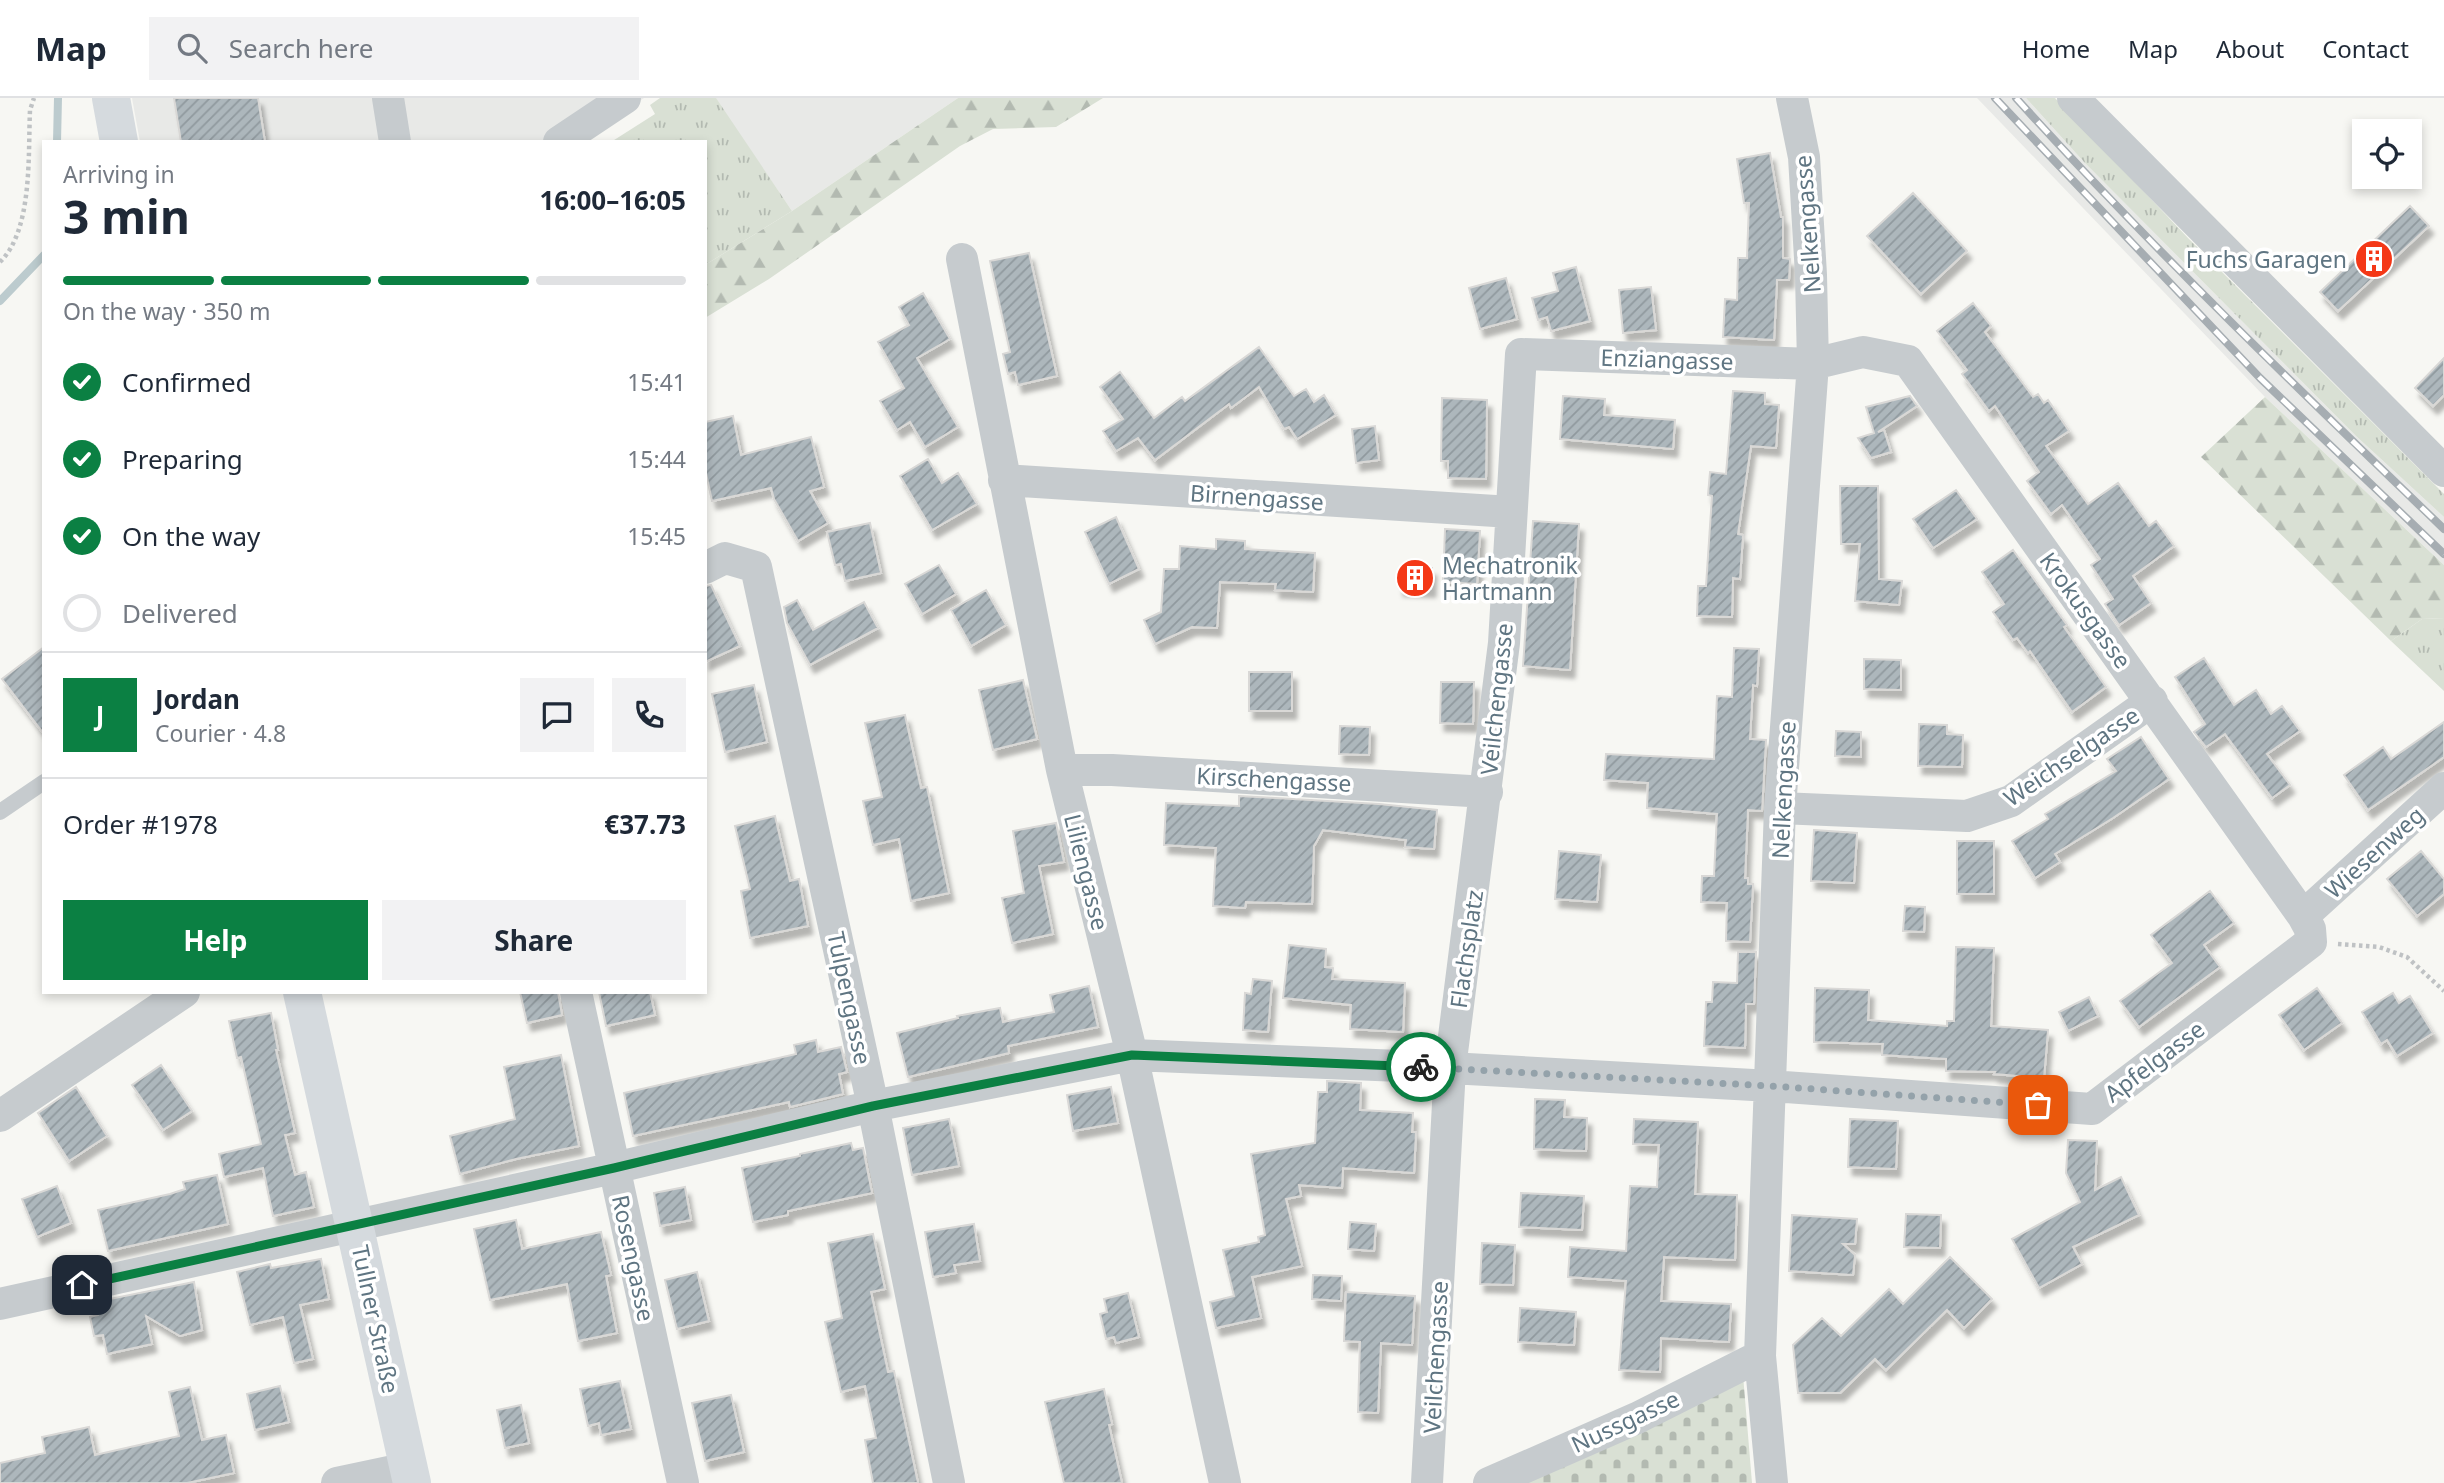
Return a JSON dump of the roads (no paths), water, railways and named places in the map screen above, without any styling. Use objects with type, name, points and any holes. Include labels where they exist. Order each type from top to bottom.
[{"type":"main road","points":[[111,98],[119,140]]},
{"type":"main road","name":"Tullner Straße","points":[[302,994],[410,1476]]},
{"type":"street","points":[[388,98],[395,140]]},
{"type":"street","points":[[562,140],[625,98]]},
{"type":"street","name":"Nelkengasse","points":[[1772,1483],[1760,1356],[1780,808],[1813,364],[1804,157],[1792,98]]},
{"type":"street","points":[[2073,98],[2444,471]]},
{"type":"street","name":"Liliengasse","points":[[962,259],[1062,770],[1132,1055],[1225,1483]]},
{"type":"street","name":"Krokusgasse","points":[[1813,364],[1863,352],[1908,361],[2152,701],[2307,929]]},
{"type":"street","name":"Enziangasse","points":[[1521,354],[1813,364]]},
{"type":"street","name":"Veilchengasse","points":[[1487,792],[1504,643],[1521,354]]},
{"type":"street","name":"Birnengasse","points":[[1004,480],[1511,512]]},
{"type":"street","name":"Tulpengasse","points":[[707,567],[725,558],[756,567],[873,1106],[949,1483]]},
{"type":"street","name":"Weichselgasse","points":[[1780,808],[1966,816],[2011,801],[2152,701]]},
{"type":"street","name":"Kirschengasse","points":[[1062,770],[1126,771],[1487,792]]},
{"type":"street","name":"Wiesenweg","points":[[2307,929],[2444,789]]},
{"type":"street","name":"Flachsplatz","points":[[1442,1231],[1450,1068],[1487,792]]},
{"type":"street","name":"Apfelgasse","points":[[0,1304],[614,1168],[873,1106],[1132,1055],[1450,1068],[2092,1108],[2307,929]]},
{"type":"street","points":[[0,1116],[181,994]]},
{"type":"street","name":"Rosengasse","points":[[576,994],[683,1483]]},
{"type":"street","name":"Veilchengasse","points":[[1427,1483],[1442,1231]]},
{"type":"street","name":"Nussgasse","points":[[1489,1483],[1637,1418],[1760,1356]]},
{"type":"street","points":[[337,1483],[410,1476]]},
{"type":"lane","points":[[0,812],[42,783]]},
{"type":"waterway","points":[[57,140],[58,98]]},
{"type":"waterway","points":[[0,301],[42,257]]},
{"type":"railway","points":[[1995,98],[2260,378],[2444,554]]},
{"type":"railway","points":[[2016,98],[2067,154],[2280,371],[2444,529]]},
{"type":"place","name":"Fuchs Garagen","points":[[2374,259]]},
{"type":"place","name":"Mechatronik Hartmann","points":[[1415,578]]}]
